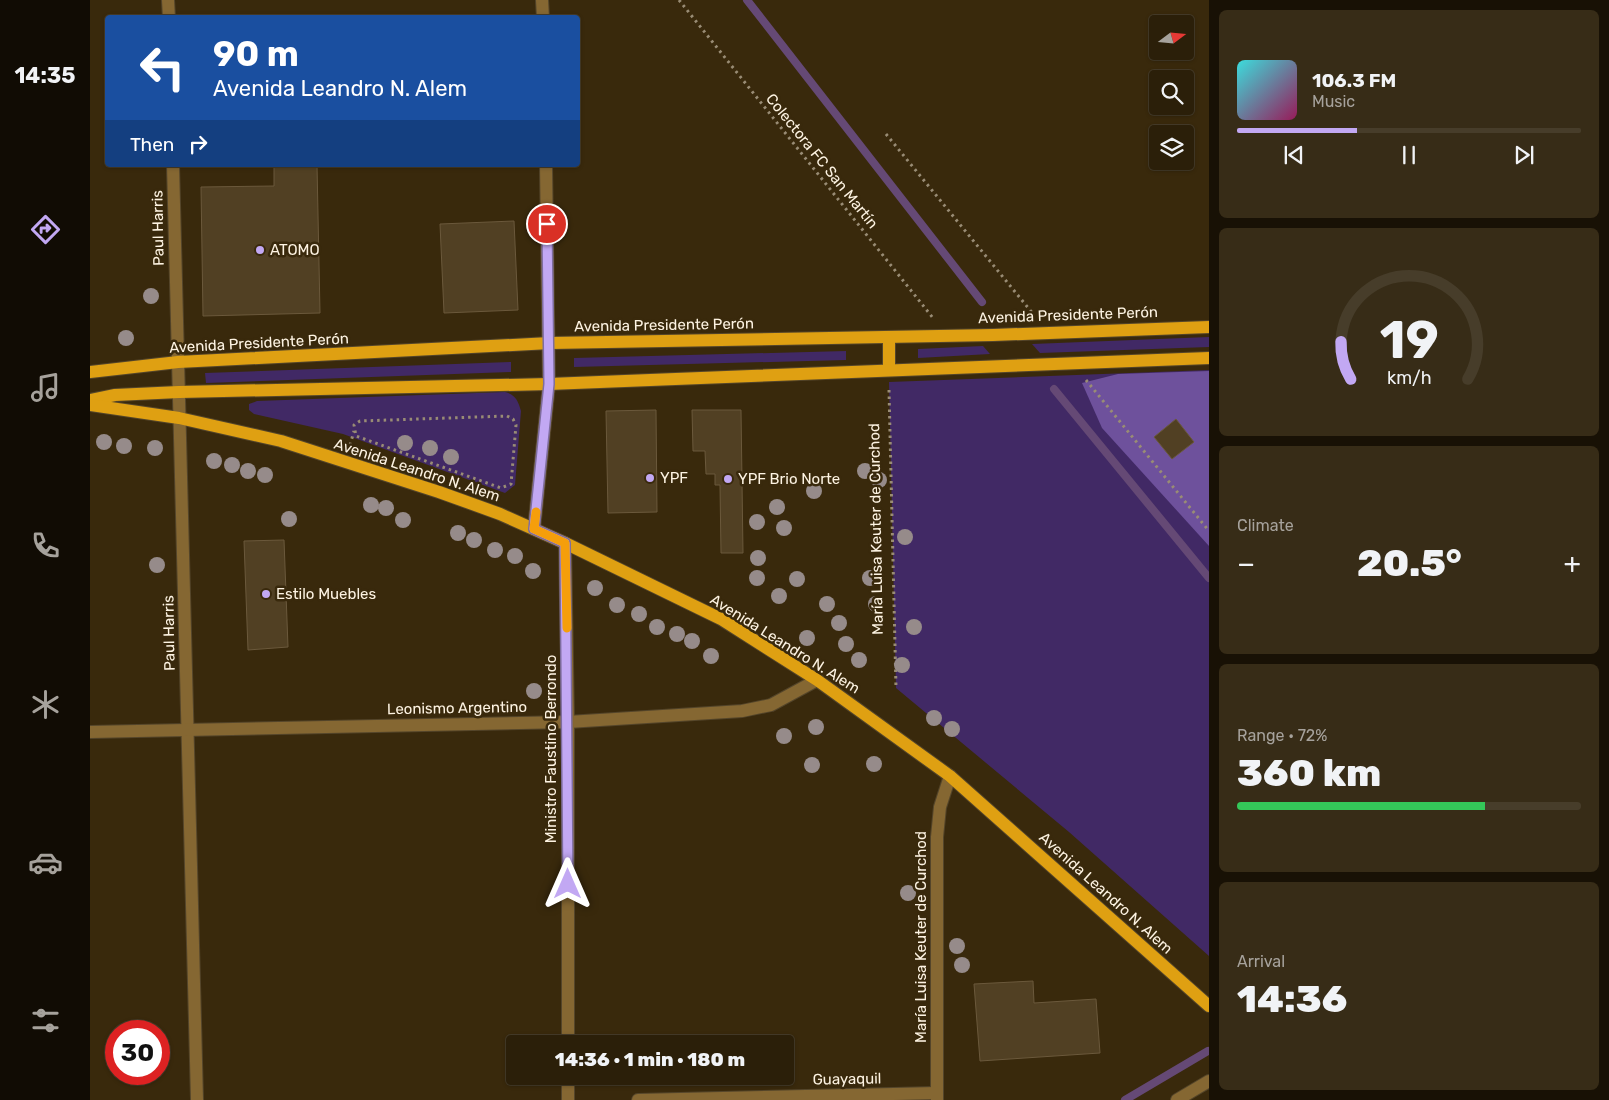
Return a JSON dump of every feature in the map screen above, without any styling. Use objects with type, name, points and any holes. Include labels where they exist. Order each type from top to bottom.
[{"type":"main road","name":"Avenida Presidente Perón","points":[[90,372],[178,362],[550,343],[948,336],[1209,327]]},
{"type":"main road","points":[[889,337],[889,369]]},
{"type":"main road","points":[[90,400],[115,395],[178,392],[549,384],[889,369],[1209,358]]},
{"type":"main road","points":[[90,405],[179,418]]},
{"type":"main road","name":"Avenida Leandro N. Alem","points":[[179,418],[282,441],[440,492],[565,543],[721,619],[817,680],[950,776],[1209,1006]]},
{"type":"street","points":[[168,0],[169,15]]},
{"type":"street","points":[[542,0],[543,15]]},
{"type":"street","name":"Paul Harris","points":[[173,167],[197,1100]]},
{"type":"street","points":[[534,529],[549,384],[550,343],[546,167]]},
{"type":"street","name":"Ministro Faustino Berrondo","points":[[565,543],[568,722],[568,1035]]},
{"type":"street","name":"Leonismo Argentino","points":[[90,732],[568,722],[742,711],[771,706],[817,680]]},
{"type":"street","name":"María Luisa Keuter de Curchod","points":[[937,1097],[937,837],[940,807],[950,776]]},
{"type":"street","points":[[1177,1100],[1209,1081]]},
{"type":"street","points":[[568,1085],[568,1100]]},
{"type":"street","name":"Guayaquil","points":[[638,1100],[937,1097]]},
{"type":"path","name":"Colectora FC San Martín","points":[[680,0],[948,336]]},
{"type":"path","name":"María Luisa Keuter de Curchod","points":[[889,369],[896,688]]},
{"type":"path","points":[[507,416],[513,419],[516,426],[511,484],[501,488],[356,436],[354,431],[354,425],[360,421],[507,416]]},
{"type":"shaded area","points":[[1209,337],[1209,347],[1040,353],[1032,344]]},
{"type":"shaded area","points":[[983,346],[990,354],[918,358],[918,349]]},
{"type":"shaded area","points":[[846,351],[846,360],[574,367],[574,358]]},
{"type":"shaded area","points":[[511,362],[511,372],[206,383],[205,373]]},
{"type":"shaded area","points":[[1209,370],[1209,956],[1069,832],[896,688],[889,382]]},
{"type":"shaded area","points":[[1209,371],[1209,546],[1102,428],[1082,383],[1118,374]]},
{"type":"shaded area","points":[[505,392],[516,399],[521,411],[515,485],[505,493],[343,434],[254,414],[249,410],[249,404],[257,401]]},
{"type":"building","name":"ATOMO","points":[[274,167],[317,167],[320,313],[203,316],[201,187],[274,186]]},
{"type":"building","points":[[514,221],[518,310],[444,313],[440,224]]},
{"type":"building","points":[[656,410],[657,512],[608,513],[606,411]]},
{"type":"building","name":"YPF Brio Norte","points":[[692,410],[741,410],[743,553],[721,553],[720,485],[715,485],[715,474],[706,474],[705,451],[693,451]]},
{"type":"building","points":[[1176,419],[1194,442],[1172,459],[1154,437]]},
{"type":"building","name":"Estilo Muebles","points":[[284,540],[288,647],[248,650],[244,541]]},
{"type":"building","points":[[1033,981],[1034,1003],[1096,999],[1100,1053],[980,1061],[974,984]]},
{"type":"waterway","points":[[747,0],[982,302]]},
{"type":"waterway","points":[[1054,389],[1209,578]]},
{"type":"waterway","points":[[1125,1100],[1208,1051]]},
{"type":"slow traffic","points":[[536,512],[534,529],[565,543],[567,628]]},
{"type":"place","name":"ATOMO","points":[[260,250]]},
{"type":"place","name":"YPF","points":[[650,478]]},
{"type":"place","name":"YPF Brio Norte","points":[[728,479]]},
{"type":"place","name":"Estilo Muebles","points":[[266,594]]},
{"type":"route","points":[[547,224],[550,343],[549,384],[534,529],[565,543],[568,884]]}]
